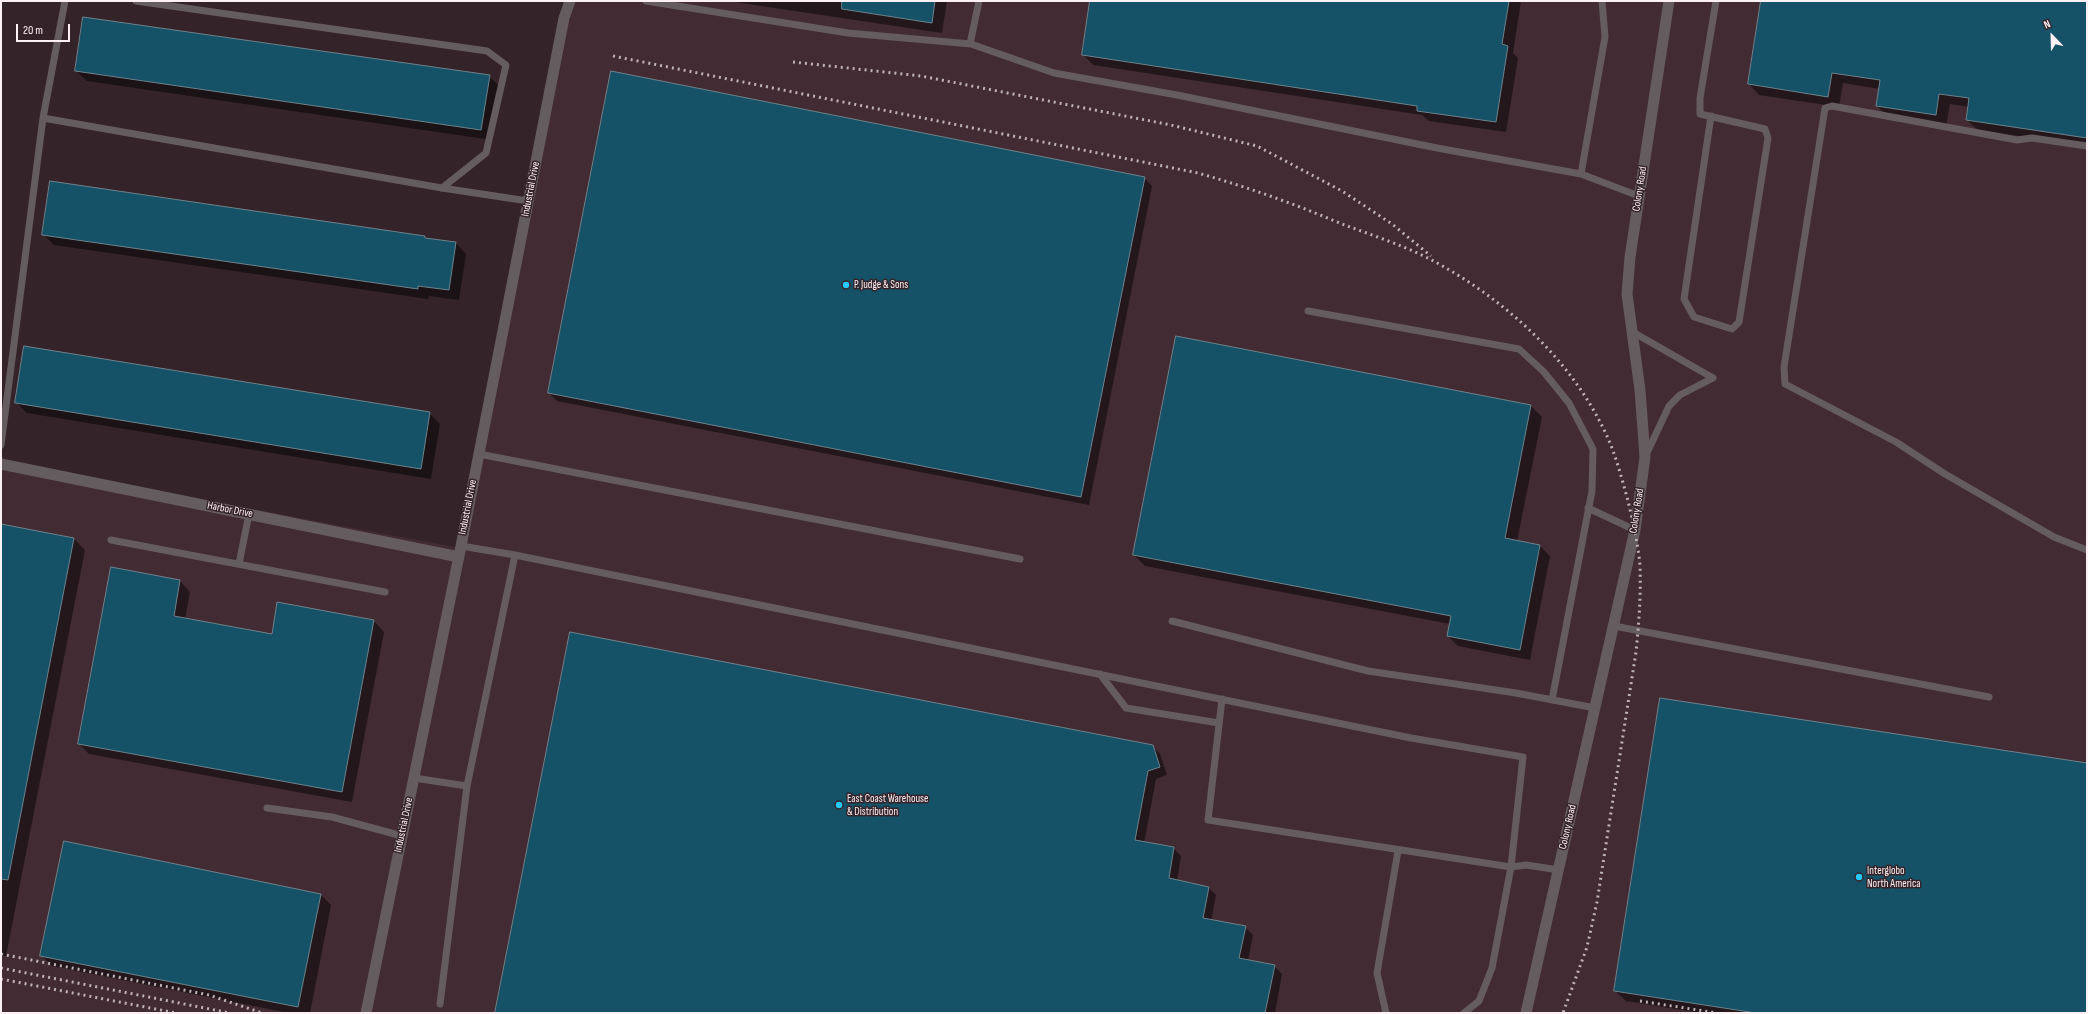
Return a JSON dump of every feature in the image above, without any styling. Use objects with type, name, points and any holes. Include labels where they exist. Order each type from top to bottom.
[{"type":"street","name":"Industrial Drive","points":[[366,1013],[460,551],[564,18],[570,1]]},
{"type":"street","name":"Colony Road","points":[[1526,1013],[1635,530],[1645,457],[1640,390],[1627,294],[1630,257],[1669,1]]},
{"type":"street","name":"Harbor Drive","points":[[1,464],[249,514],[460,551]]},
{"type":"lane","points":[[1,445],[42,118],[65,1]]},
{"type":"lane","points":[[136,1],[487,51],[506,65],[486,153],[442,188]]},
{"type":"lane","points":[[646,1],[848,33],[970,44],[1054,73],[1177,95],[1437,148],[1581,174],[1639,196]]},
{"type":"lane","points":[[970,44],[979,1]]},
{"type":"lane","points":[[1581,174],[1605,37],[1602,1]]},
{"type":"lane","points":[[1711,116],[1684,298],[1694,317],[1732,329],[1738,322],[1768,138],[1765,129],[1711,116],[1700,114],[1700,98],[1716,1]]},
{"type":"lane","points":[[2087,146],[2032,138],[2017,140],[1832,106],[1825,108],[1784,367],[1785,384],[1896,442],[1945,474],[2054,537],[2087,550]]},
{"type":"lane","points":[[42,118],[442,188],[528,201]]},
{"type":"lane","points":[[1308,311],[1519,349],[1543,371],[1569,403],[1593,449],[1592,491],[1552,700]]},
{"type":"lane","points":[[1631,331],[1713,378],[1680,395],[1669,406],[1645,457]]},
{"type":"lane","points":[[479,454],[1020,559]]},
{"type":"lane","points":[[1588,508],[1635,530]]},
{"type":"lane","points":[[239,564],[249,514]]},
{"type":"lane","points":[[111,540],[385,592]]},
{"type":"lane","points":[[460,551],[515,554],[1411,738],[1523,757],[1511,867],[1492,968],[1479,1000],[1464,1013]]},
{"type":"lane","points":[[440,1004],[467,786],[515,554]]},
{"type":"lane","points":[[1172,621],[1368,671],[1516,692],[1595,708]]},
{"type":"lane","points":[[1614,626],[1989,697]]},
{"type":"lane","points":[[1100,674],[1126,708],[1219,723]]},
{"type":"lane","points":[[1222,699],[1208,820],[1398,851],[1511,867],[1526,865],[1558,870]]},
{"type":"lane","points":[[414,778],[467,786]]},
{"type":"lane","points":[[267,808],[332,818],[402,836]]},
{"type":"lane","points":[[1386,1013],[1377,973],[1398,851]]},
{"type":"shaded area","points":[[563,1],[2087,1],[2087,1013],[1,1013],[1,462],[460,548],[567,2]]},
{"type":"building","points":[[842,1],[935,1],[932,23],[842,9]]},
{"type":"building","points":[[1090,1],[1509,1],[1502,44],[1508,46],[1496,122],[1417,111],[1417,106],[1082,55]]},
{"type":"building","points":[[1761,1],[2087,1],[2087,138],[1966,120],[1969,98],[1939,94],[1936,115],[1876,106],[1880,80],[1832,73],[1828,97],[1748,84]]},
{"type":"building","points":[[83,17],[490,75],[481,130],[75,71]]},
{"type":"building","name":"P. Judge & Sons","points":[[611,71],[1145,177],[1081,497],[548,393]]},
{"type":"building","points":[[50,181],[425,236],[425,238],[456,242],[449,290],[418,286],[418,289],[42,235]]},
{"type":"building","points":[[1176,336],[1531,405],[1505,538],[1540,545],[1520,650],[1447,636],[1451,616],[1133,555]]},
{"type":"building","points":[[24,346],[430,412],[421,469],[15,403]]},
{"type":"building","points":[[1,524],[74,538],[8,880],[1,879]]},
{"type":"building","points":[[111,567],[180,580],[174,616],[272,634],[277,602],[374,620],[342,792],[78,744]]},
{"type":"building","name":"East Coast Warehouse & Distribution","points":[[570,632],[1153,745],[1160,767],[1148,771],[1135,840],[1174,847],[1169,878],[1209,887],[1203,918],[1246,926],[1239,958],[1275,965],[1265,1013],[495,1013]]},
{"type":"building","name":"Interglobo North America","points":[[1660,698],[2087,763],[2087,1013],[1756,1013],[1614,991]]},
{"type":"building","points":[[64,841],[321,894],[298,1007],[40,956]]},
{"type":"railway","points":[[613,56],[1198,173],[1216,178],[1289,203],[1416,252],[1439,264],[1490,297],[1514,316],[1536,337],[1557,359],[1576,383],[1593,409],[1607,436],[1628,501],[1637,541],[1640,565],[1640,609],[1636,652],[1597,902],[1587,947],[1563,1013]]},
{"type":"railway","points":[[793,62],[921,76],[1171,125],[1257,146],[1342,191],[1392,224],[1431,256]]},
{"type":"railway","points":[[1,954],[209,995],[262,1013]]},
{"type":"railway","points":[[1,968],[230,1013]]},
{"type":"railway","points":[[1,979],[176,1013]]},
{"type":"railway","points":[[1640,1001],[1717,1013]]},
{"type":"place","name":"P. Judge & Sons","points":[[846,285]]},
{"type":"place","name":"East Coast Warehouse & Distribution","points":[[839,805]]},
{"type":"place","name":"Interglobo North America","points":[[1859,877]]}]
